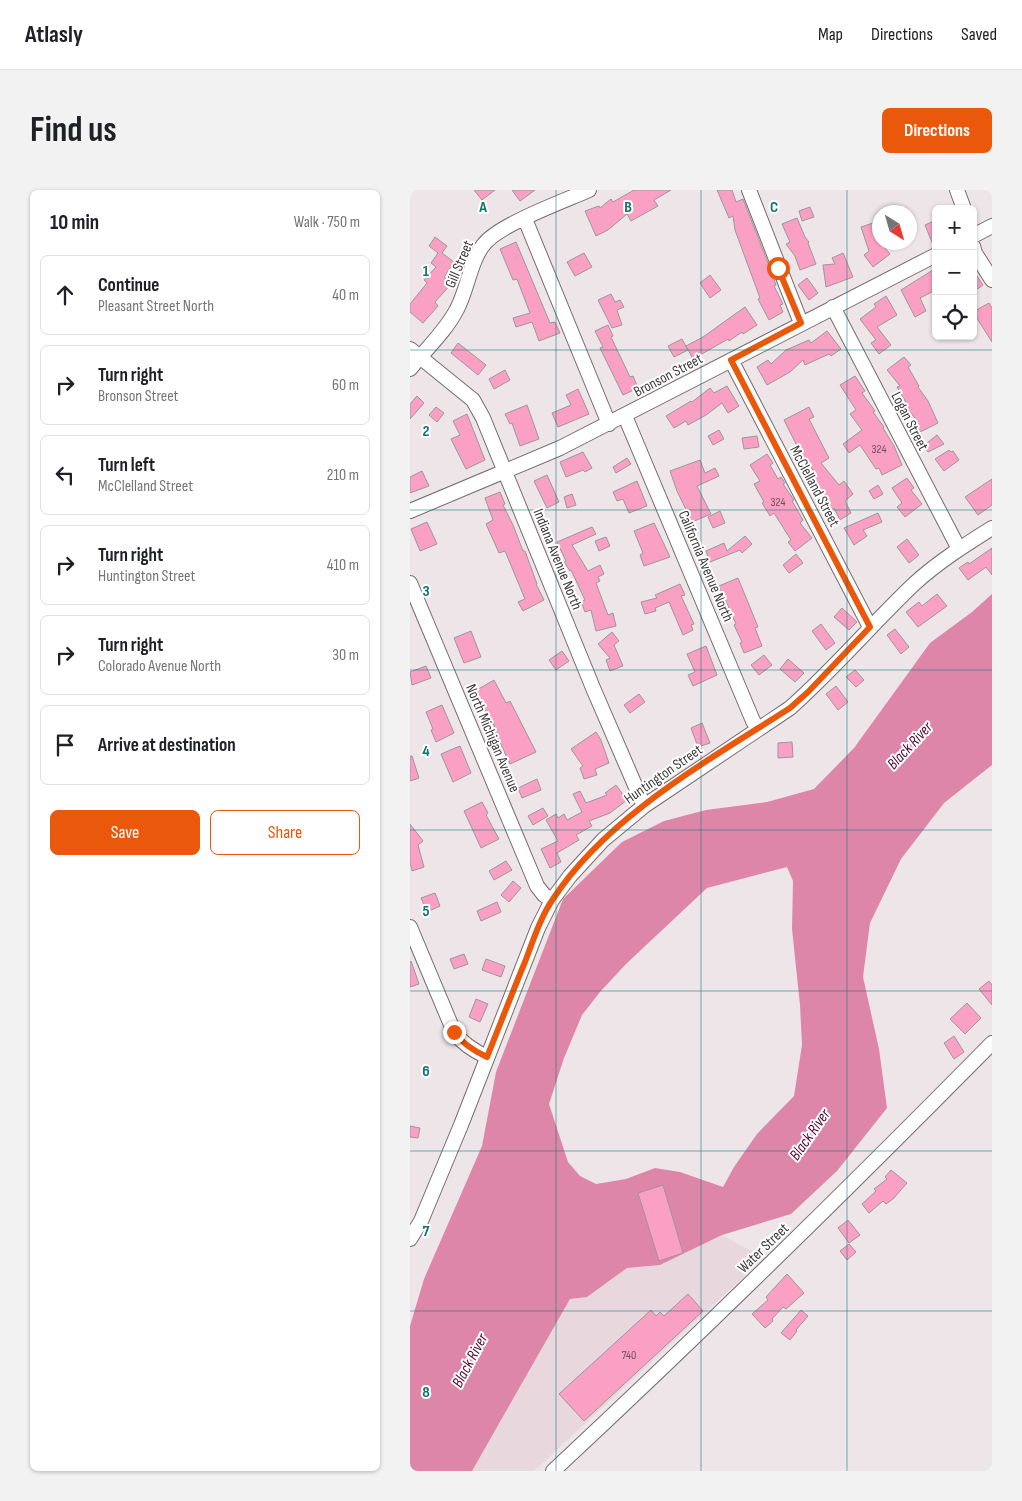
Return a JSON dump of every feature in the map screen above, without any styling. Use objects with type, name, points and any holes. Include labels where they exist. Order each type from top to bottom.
[{"type":"street","name":"Gill Street","points":[[410,369],[415,353],[455,314],[478,253],[484,243],[498,232],[525,218],[589,190]]},
{"type":"street","points":[[749,190],[801,323]]},
{"type":"street","points":[[958,190],[963,205]]},
{"type":"street","points":[[525,218],[609,424]]},
{"type":"street","points":[[977,234],[992,226]]},
{"type":"street","points":[[975,250],[992,280]]},
{"type":"street","name":"Bronson Street","points":[[410,511],[560,448],[932,257]]},
{"type":"street","name":"Logan Street","points":[[833,307],[959,549]]},
{"type":"street","name":"Indiana Avenue North","points":[[415,353],[473,400],[483,418],[589,679],[644,806]]},
{"type":"street","name":"McClelland Street","points":[[731,360],[870,627]]},
{"type":"street","name":"California Avenue North","points":[[624,416],[753,722],[758,729]]},
{"type":"street","name":"Huntington Street","points":[[410,1239],[421,1221],[538,928],[552,900],[570,876],[603,840],[644,806],[790,708],[916,582],[959,549],[992,528]]},
{"type":"street","name":"North Michigan Avenue","points":[[410,583],[537,886],[552,900]]},
{"type":"street","points":[[410,927],[454,1032],[458,1038],[487,1057]]},
{"type":"street","name":"Water Street","points":[[553,1471],[645,1385],[872,1165],[992,1043]]},
{"type":"shaded area","points":[[722,1235],[764,1258],[534,1471],[472,1471],[570,1299],[587,1297],[627,1268],[660,1265]]},
{"type":"water","name":"Black River","points":[[992,594],[992,765],[944,803],[901,859],[870,923],[863,977],[879,1049],[887,1108],[837,1171],[791,1214],[722,1235],[660,1265],[627,1268],[587,1297],[570,1299],[472,1471],[410,1471],[410,1326],[424,1279],[482,1146],[496,1072],[563,899],[622,842],[664,821],[706,810],[767,802],[814,789],[854,748],[930,643],[972,612]],"holes":[[[787,867],[793,881],[792,929],[802,1045],[794,1096],[757,1134],[734,1167],[723,1187],[680,1172],[655,1168],[626,1179],[596,1184],[580,1176],[568,1162],[549,1104],[564,1058],[582,1015],[626,964],[707,888]]]},
{"type":"building","points":[[474,190],[495,190],[482,200]]},
{"type":"building","points":[[512,190],[535,190],[520,201]]},
{"type":"building","points":[[634,190],[671,190],[654,200],[658,206],[631,221],[627,214],[608,230],[596,236],[585,211],[599,206],[600,208],[611,199],[613,202]]},
{"type":"building","points":[[717,190],[732,190],[736,202],[743,199],[776,285],[774,286],[783,304],[780,305],[783,312],[769,320],[758,299],[760,298],[735,230],[733,216],[729,218]]},
{"type":"building","points":[[810,207],[814,217],[802,221],[799,211]]},
{"type":"building","points":[[797,218],[809,242],[816,264],[800,270],[795,256],[786,244],[790,242],[782,224]]},
{"type":"building","points":[[932,222],[932,242],[925,225]]},
{"type":"building","points":[[872,223],[872,250],[887,250],[890,254],[873,267],[864,255],[869,251],[861,227]]},
{"type":"building","points":[[435,237],[447,246],[442,253],[454,262],[444,277],[452,283],[435,302],[438,306],[423,323],[410,312],[410,304],[427,283],[424,280],[436,267],[431,263],[438,253],[429,246]]},
{"type":"building","points":[[516,242],[550,323],[555,322],[560,333],[539,341],[532,322],[516,327],[513,318],[530,313],[517,279],[513,280],[500,249]]},
{"type":"building","points":[[584,253],[592,267],[575,276],[567,262]]},
{"type":"building","points":[[843,253],[853,277],[826,287],[823,265],[835,264],[832,258]]},
{"type":"building","points":[[932,271],[932,292],[920,298],[926,311],[915,317],[901,290]]},
{"type":"building","points":[[710,275],[721,290],[710,298],[700,283]]},
{"type":"building","points":[[977,276],[983,285],[977,289]]},
{"type":"building","points":[[807,278],[818,293],[809,300],[798,285]]},
{"type":"building","points":[[611,294],[615,302],[620,300],[624,307],[617,310],[622,325],[612,328],[598,300]]},
{"type":"building","points":[[886,296],[897,315],[877,327],[891,345],[879,354],[871,343],[876,340],[860,319],[876,307],[874,304]]},
{"type":"building","points":[[989,303],[992,308],[992,342],[977,318],[977,310]]},
{"type":"building","points":[[745,307],[757,325],[693,359],[686,346],[703,337]]},
{"type":"building","points":[[608,325],[613,336],[611,337],[630,377],[633,376],[638,388],[623,395],[600,348],[603,347],[595,331]]},
{"type":"building","points":[[827,331],[841,349],[831,356],[829,354],[805,365],[803,360],[790,372],[767,385],[757,367],[768,360],[771,364],[786,350],[809,340],[811,343]]},
{"type":"building","points":[[682,339],[688,350],[674,357],[668,346]]},
{"type":"building","points":[[458,343],[486,365],[478,375],[451,353]]},
{"type":"building","points":[[904,357],[911,365],[908,367],[918,387],[928,401],[938,423],[920,432],[916,423],[918,422],[906,407],[908,406],[897,387],[900,386],[887,370]]},
{"type":"building","points":[[505,370],[510,380],[494,389],[489,379]]},
{"type":"building","points":[[855,376],[865,391],[862,393],[884,427],[902,465],[882,475],[879,468],[876,469],[860,445],[849,453],[843,444],[862,430],[850,414],[856,410],[840,385]]},
{"type":"building","points":[[727,386],[739,406],[728,413],[722,403],[688,425],[686,421],[674,428],[666,416],[692,402],[710,388],[714,393]]},
{"type":"building","points":[[578,389],[589,414],[558,427],[552,413],[571,405],[566,395]]},
{"type":"building","points":[[417,396],[424,403],[410,419],[410,404]]},
{"type":"building","points":[[527,405],[539,439],[520,446],[512,423],[510,424],[505,414]]},
{"type":"building","points":[[436,407],[444,413],[437,422],[429,415]]},
{"type":"building","points":[[809,407],[814,417],[809,419],[829,458],[821,463],[839,485],[844,481],[853,494],[845,501],[851,513],[840,520],[834,508],[832,510],[823,497],[825,495],[812,480],[817,476],[799,450],[784,420]]},
{"type":"building","points":[[467,414],[485,460],[466,469],[451,439],[460,435],[453,421]]},
{"type":"building","points":[[719,430],[724,439],[713,445],[708,436]]},
{"type":"building","points":[[937,435],[944,444],[928,452],[923,446]]},
{"type":"building","points":[[757,436],[759,447],[744,449],[742,438]]},
{"type":"building","points":[[949,450],[953,451],[959,460],[944,471],[935,459]]},
{"type":"building","points":[[583,452],[592,468],[566,477],[560,462]]},
{"type":"building","points":[[767,454],[773,463],[770,465],[778,479],[781,477],[785,483],[783,484],[794,500],[792,501],[803,520],[800,523],[812,538],[795,551],[788,542],[791,540],[774,513],[770,516],[762,503],[764,502],[754,484],[760,481],[750,465]]},
{"type":"building","points":[[627,458],[631,464],[616,473],[613,467]]},
{"type":"building","points":[[700,460],[705,473],[715,468],[719,476],[697,486],[711,514],[692,522],[670,471]]},
{"type":"building","points":[[422,471],[429,486],[410,493],[410,477]]},
{"type":"building","points":[[547,475],[559,502],[547,508],[534,481]]},
{"type":"building","points":[[907,478],[914,488],[911,490],[922,504],[905,517],[897,507],[902,503],[892,488]]},
{"type":"building","points":[[992,479],[992,505],[978,515],[965,497]]},
{"type":"building","points":[[637,481],[647,506],[629,513],[623,499],[617,501],[613,492]]},
{"type":"building","points":[[878,485],[883,494],[874,499],[869,491]]},
{"type":"building","points":[[500,492],[505,504],[503,505],[523,551],[525,551],[536,584],[544,600],[523,611],[518,602],[525,599],[505,551],[499,553],[486,524],[493,520],[485,498]]},
{"type":"building","points":[[572,494],[576,505],[567,508],[564,497]]},
{"type":"building","points":[[720,511],[725,523],[713,528],[708,517]]},
{"type":"building","points":[[878,513],[882,522],[863,530],[867,536],[854,545],[844,528]]},
{"type":"building","points":[[427,522],[437,544],[420,551],[411,529]]},
{"type":"building","points":[[654,523],[670,557],[644,566],[640,555],[643,553],[634,531]]},
{"type":"building","points":[[592,527],[596,534],[572,545],[588,571],[600,565],[604,574],[598,577],[600,581],[596,583],[608,615],[613,613],[616,626],[596,631],[591,610],[585,612],[581,602],[585,600],[571,570],[564,562],[566,561],[557,542]]},
{"type":"building","points":[[745,536],[752,544],[742,553],[740,550],[710,562],[706,551],[724,543],[727,551]]},
{"type":"building","points":[[606,537],[610,546],[599,551],[595,541]]},
{"type":"building","points":[[907,539],[919,555],[909,563],[897,547]]},
{"type":"building","points":[[992,548],[992,575],[986,567],[968,580],[959,568],[968,562],[969,564]]},
{"type":"building","points":[[796,554],[803,563],[789,573],[783,565]]},
{"type":"building","points":[[738,578],[758,627],[755,628],[762,646],[744,653],[740,643],[742,642],[734,625],[736,624],[719,586]]},
{"type":"building","points":[[680,584],[685,595],[681,596],[694,624],[691,625],[693,630],[683,635],[669,602],[655,608],[656,611],[645,614],[641,602],[657,598],[655,595]]},
{"type":"building","points":[[937,594],[947,606],[918,627],[906,612],[919,602],[922,606]]},
{"type":"building","points":[[842,608],[857,622],[849,630],[834,617]]},
{"type":"building","points":[[821,624],[835,643],[826,650],[812,631]]},
{"type":"building","points":[[895,629],[909,647],[901,654],[887,635]]},
{"type":"building","points":[[471,631],[481,657],[464,663],[454,638]]},
{"type":"building","points":[[612,632],[619,641],[614,645],[623,666],[610,671],[606,660],[610,658],[598,644]]},
{"type":"building","points":[[706,646],[717,675],[693,686],[688,675],[695,672],[687,654]]},
{"type":"building","points":[[562,651],[569,661],[556,670],[549,660]]},
{"type":"building","points":[[764,655],[772,665],[759,675],[751,665]]},
{"type":"building","points":[[788,659],[804,673],[795,682],[780,669]]},
{"type":"building","points":[[426,666],[431,678],[412,685],[410,672]]},
{"type":"building","points":[[855,670],[864,680],[856,687],[846,677]]},
{"type":"building","points":[[494,680],[506,703],[510,701],[536,752],[510,764],[495,732],[497,731],[475,691]]},
{"type":"building","points":[[836,686],[848,702],[838,710],[826,694]]},
{"type":"building","points":[[639,694],[645,702],[630,713],[624,705]]},
{"type":"building","points":[[442,705],[454,733],[436,742],[426,712]]},
{"type":"building","points":[[702,723],[710,743],[698,747],[691,728]]},
{"type":"building","points":[[596,732],[601,740],[609,763],[595,769],[597,775],[584,779],[580,768],[583,766],[571,749]]},
{"type":"building","points":[[792,742],[793,757],[778,758],[778,743]]},
{"type":"building","points":[[460,746],[471,773],[453,782],[441,754]]},
{"type":"building","points":[[410,756],[412,756],[419,778],[410,781]]},
{"type":"building","points":[[537,779],[541,790],[522,798],[518,788]]},
{"type":"building","points":[[616,785],[627,800],[610,813],[589,821],[592,826],[576,835],[579,840],[557,853],[561,862],[550,868],[541,849],[558,841],[546,820],[556,814],[558,818],[564,814],[567,820],[582,812],[573,794],[580,791],[586,803],[607,795],[605,793]]},
{"type":"building","points":[[482,802],[488,813],[486,815],[499,839],[481,848],[464,811]]},
{"type":"building","points":[[543,808],[548,816],[533,825],[528,816]]},
{"type":"building","points":[[410,824],[423,841],[418,845],[424,867],[412,871],[410,862]]},
{"type":"building","points":[[506,861],[512,870],[494,880],[489,871]]},
{"type":"building","points":[[513,881],[521,888],[509,902],[501,895]]},
{"type":"building","points":[[435,893],[440,906],[427,912],[421,898]]},
{"type":"building","points":[[497,902],[501,912],[481,921],[477,911]]},
{"type":"building","points":[[464,954],[468,964],[454,969],[450,959]]},
{"type":"building","points":[[486,959],[505,966],[501,977],[482,970]]},
{"type":"building","points":[[410,962],[419,984],[410,987]]},
{"type":"building","points":[[989,981],[992,985],[992,1005],[979,989]]},
{"type":"building","points":[[476,999],[488,1004],[480,1022],[469,1017]]},
{"type":"building","points":[[967,1003],[981,1018],[965,1034],[950,1019]]},
{"type":"building","points":[[954,1036],[964,1052],[954,1059],[944,1043]]},
{"type":"building","points":[[410,1126],[420,1128],[418,1138],[410,1137]]},
{"type":"building","points":[[891,1170],[907,1183],[893,1199],[886,1204],[883,1201],[869,1213],[862,1204],[876,1191],[874,1189],[887,1179],[885,1177]]},
{"type":"building","points":[[663,1185],[683,1253],[659,1261],[638,1193]]},
{"type":"building","points":[[848,1220],[860,1235],[849,1243],[838,1228]]},
{"type":"building","points":[[849,1244],[856,1252],[847,1260],[840,1251]]},
{"type":"building","points":[[787,1274],[804,1293],[786,1309],[783,1307],[772,1319],[773,1321],[765,1328],[752,1314],[768,1300],[766,1297]]},
{"type":"building","points":[[688,1294],[703,1311],[584,1421],[559,1394],[651,1310],[656,1316],[660,1312],[664,1316]]},
{"type":"building","points":[[801,1310],[808,1316],[790,1340],[781,1333]]},
{"type":"route","points":[[454,1032],[458,1038],[487,1057],[538,928],[552,900],[570,876],[603,840],[644,806],[790,708],[808,692],[870,627],[731,360],[801,323],[778,268]]}]
